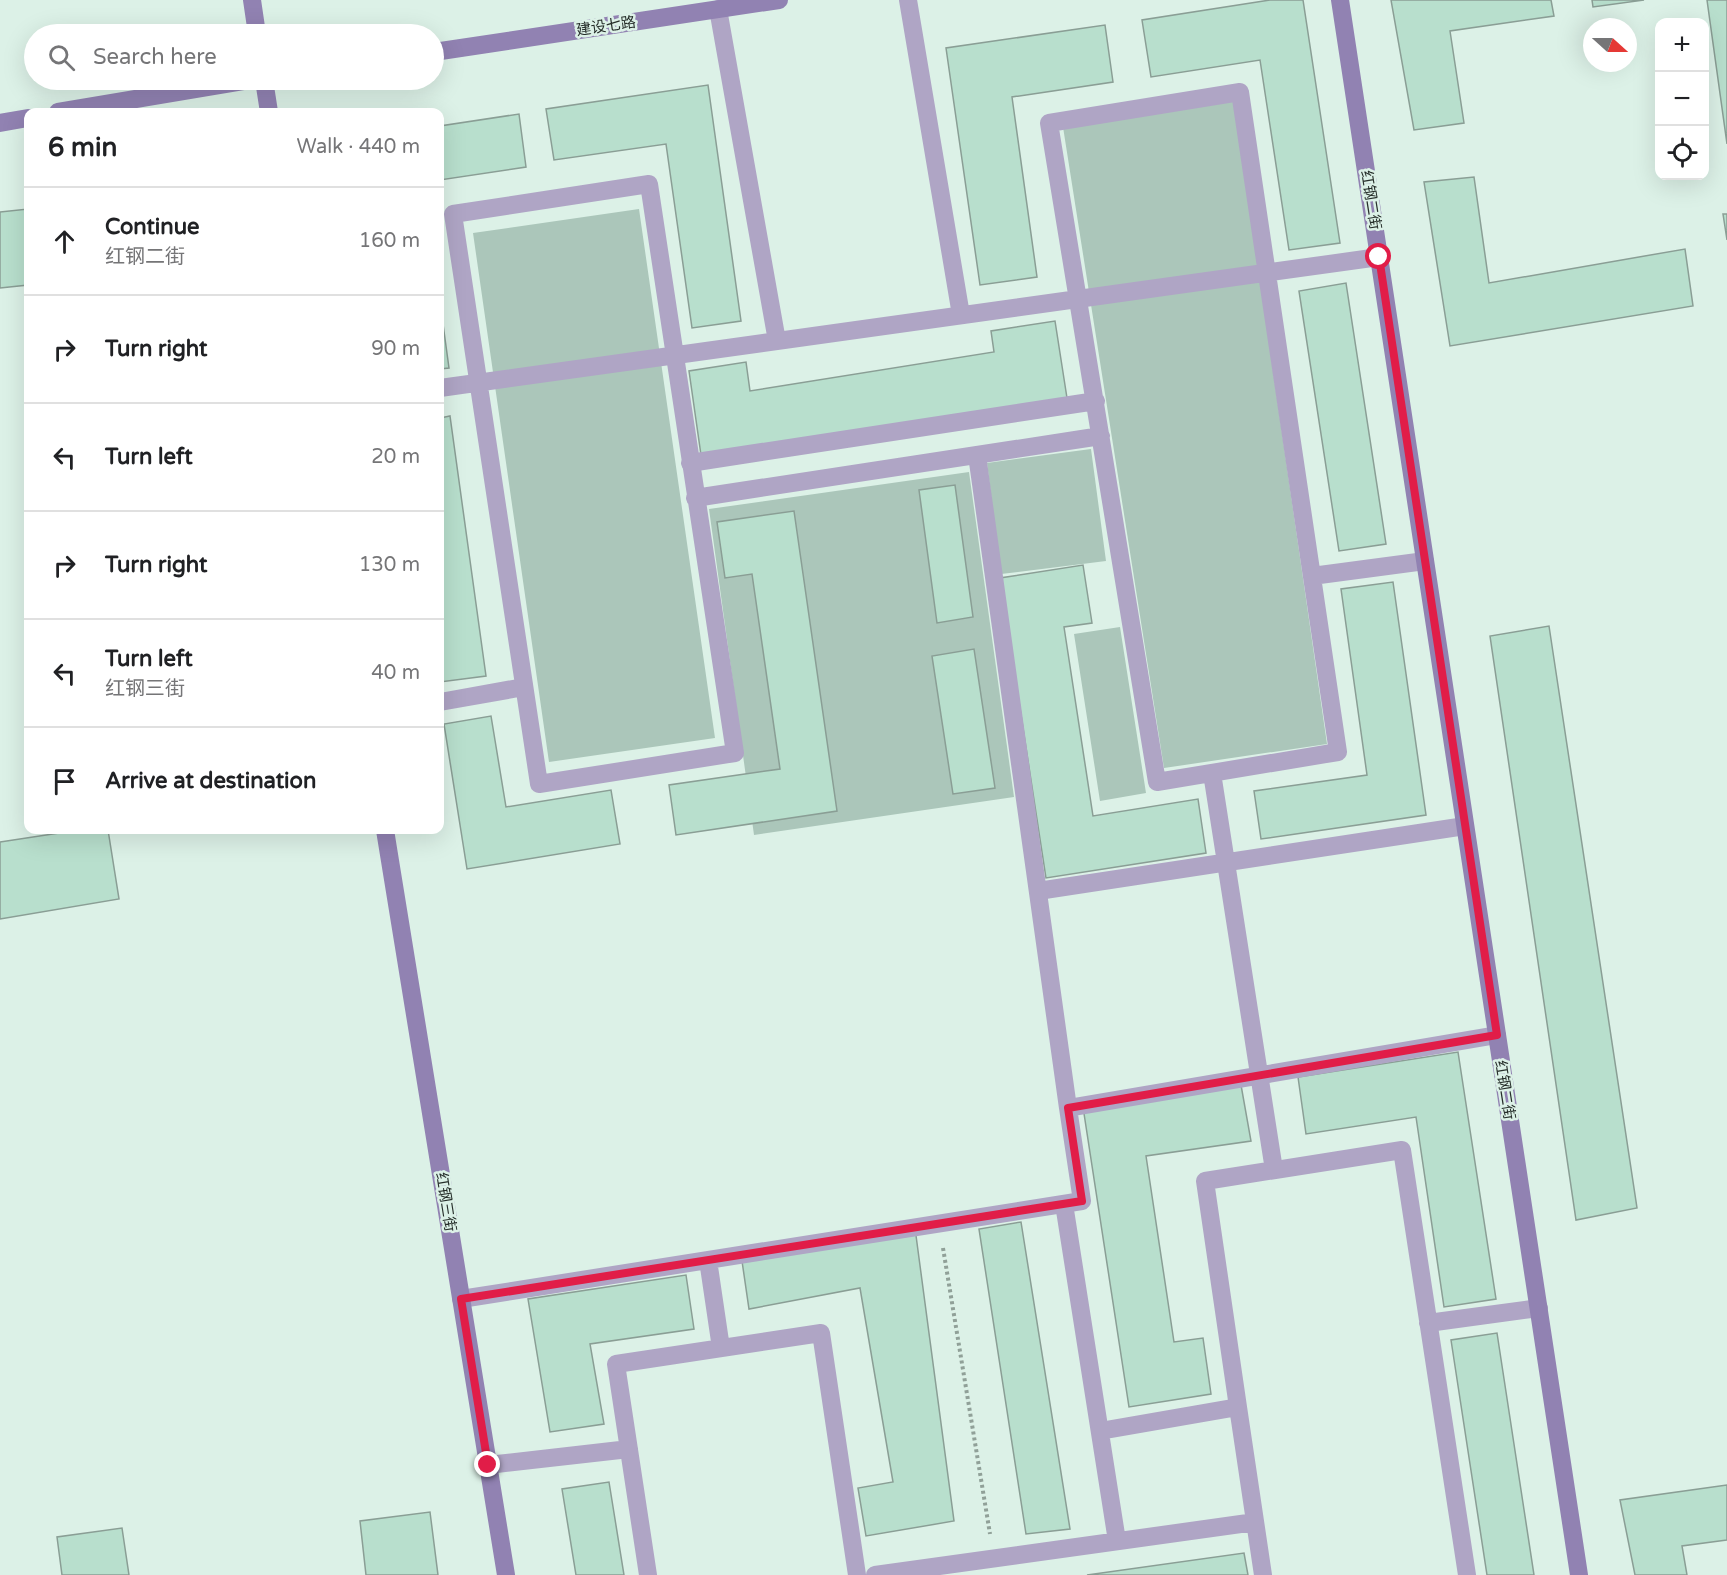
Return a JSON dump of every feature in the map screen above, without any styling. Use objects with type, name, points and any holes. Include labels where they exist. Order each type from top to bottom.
[{"type":"street","points":[[252,0],[256,24]]},
{"type":"street","name":"建设七路","points":[[444,50],[779,0]]},
{"type":"street","points":[[908,0],[961,315]]},
{"type":"street","name":"红钢二街","points":[[1340,0],[1579,1575]]},
{"type":"street","points":[[717,9],[777,341]]},
{"type":"street","points":[[82,108],[189,90]]},
{"type":"street","points":[[266,90],[268,108]]},
{"type":"street","points":[[1240,92],[1267,272],[1338,752],[1157,782],[1049,123],[1240,92]]},
{"type":"street","points":[[0,123],[24,119]]},
{"type":"street","points":[[649,184],[674,355],[735,753],[539,783],[453,214],[649,184]]},
{"type":"street","points":[[444,387],[1379,257]]},
{"type":"street","points":[[690,463],[1096,401]]},
{"type":"street","points":[[695,498],[1101,436]]},
{"type":"street","points":[[461,1299],[1082,1201],[977,455]]},
{"type":"street","points":[[1312,576],[1425,561]]},
{"type":"street","points":[[444,701],[524,687]]},
{"type":"street","points":[[1212,773],[1274,1170]]},
{"type":"street","points":[[1038,891],[1465,826]]},
{"type":"street","name":"红钢三街","points":[[386,834],[506,1575]]},
{"type":"street","points":[[1068,1108],[1497,1035]]},
{"type":"street","points":[[1263,1575],[1205,1181],[1402,1150],[1467,1575]]},
{"type":"street","points":[[1064,1204],[1117,1541]]},
{"type":"street","points":[[708,1260],[721,1348]]},
{"type":"street","points":[[1428,1323],[1539,1308]]},
{"type":"street","points":[[648,1575],[616,1364],[821,1333],[857,1575]]},
{"type":"street","points":[[1100,1431],[1239,1407]]},
{"type":"street","points":[[488,1465],[629,1449]]},
{"type":"street","points":[[875,1575],[1255,1522]]},
{"type":"path","points":[[939,1223],[994,1558]]},
{"type":"green space","points":[[1234,101],[1327,744],[1164,768],[1063,127]]},
{"type":"green space","points":[[639,209],[715,738],[549,762],[473,233]]},
{"type":"green space","points":[[1091,449],[1106,561],[1001,574],[987,463]]},
{"type":"green space","points":[[969,472],[1014,797],[754,835],[709,509]]},
{"type":"green space","points":[[1120,627],[1146,793],[1100,801],[1074,634]]},
{"type":"building","points":[[1270,0],[1303,0],[1340,243],[1289,250],[1260,60],[1151,77],[1142,20]]},
{"type":"building","points":[[1391,0],[1551,0],[1554,16],[1450,31],[1464,123],[1414,130]]},
{"type":"building","points":[[1592,0],[1644,0],[1593,7]]},
{"type":"building","points":[[1707,0],[1727,0],[1727,144]]},
{"type":"building","points":[[1105,25],[1113,82],[1012,97],[1037,277],[980,285],[946,48]]},
{"type":"building","points":[[708,85],[741,321],[692,328],[666,144],[554,160],[546,109]]},
{"type":"building","points":[[519,114],[526,167],[444,179],[444,125]]},
{"type":"building","points":[[1474,177],[1489,283],[1685,249],[1693,306],[1450,346],[1424,182]]},
{"type":"building","points":[[24,209],[24,285],[0,288],[0,212]]},
{"type":"building","points":[[1723,214],[1727,214],[1727,240]]},
{"type":"building","points":[[1346,283],[1386,544],[1339,551],[1299,291]]},
{"type":"building","points":[[1055,321],[1067,398],[701,455],[689,371],[746,362],[750,391],[994,352],[991,331]]},
{"type":"building","points":[[444,331],[449,368],[444,369]]},
{"type":"building","points":[[450,416],[486,676],[444,681],[444,417]]},
{"type":"building","points":[[955,485],[973,617],[937,623],[919,490]]},
{"type":"building","points":[[794,511],[837,811],[676,835],[669,785],[780,769],[752,574],[725,578],[717,522]]},
{"type":"building","points":[[1083,565],[1092,623],[1064,627],[1093,816],[1198,799],[1206,853],[1046,878],[1000,578]]},
{"type":"building","points":[[1393,582],[1426,815],[1261,839],[1254,791],[1367,775],[1341,589]]},
{"type":"building","points":[[1549,626],[1637,1208],[1576,1220],[1490,636]]},
{"type":"building","points":[[974,649],[995,788],[953,794],[932,656]]},
{"type":"building","points":[[491,716],[506,807],[611,790],[620,844],[467,869],[444,724]]},
{"type":"building","points":[[53,834],[109,834],[119,899],[0,919],[0,842]]},
{"type":"building","points":[[1458,1052],[1496,1299],[1444,1307],[1416,1117],[1306,1134],[1298,1077]]},
{"type":"building","points":[[1241,1085],[1251,1141],[1146,1156],[1174,1342],[1203,1338],[1211,1394],[1129,1407],[1083,1107]]},
{"type":"building","points":[[1021,1222],[1070,1529],[1026,1534],[979,1229]]},
{"type":"building","points":[[915,1228],[954,1521],[866,1536],[858,1488],[893,1482],[860,1288],[749,1309],[742,1261]]},
{"type":"building","points":[[686,1275],[694,1329],[590,1344],[604,1424],[550,1432],[528,1299]]},
{"type":"building","points":[[1497,1333],[1534,1575],[1487,1575],[1451,1340]]},
{"type":"building","points":[[609,1482],[624,1575],[576,1575],[562,1489]]},
{"type":"building","points":[[1727,1485],[1727,1540],[1682,1546],[1687,1575],[1635,1575],[1620,1500]]},
{"type":"building","points":[[430,1512],[438,1575],[366,1575],[360,1521]]},
{"type":"building","points":[[122,1528],[129,1575],[62,1575],[57,1537]]},
{"type":"building","points":[[1244,1553],[1248,1575],[1087,1575]]},
{"type":"route","points":[[488,1465],[461,1299],[1082,1201],[1068,1108],[1497,1035],[1379,257]]}]
